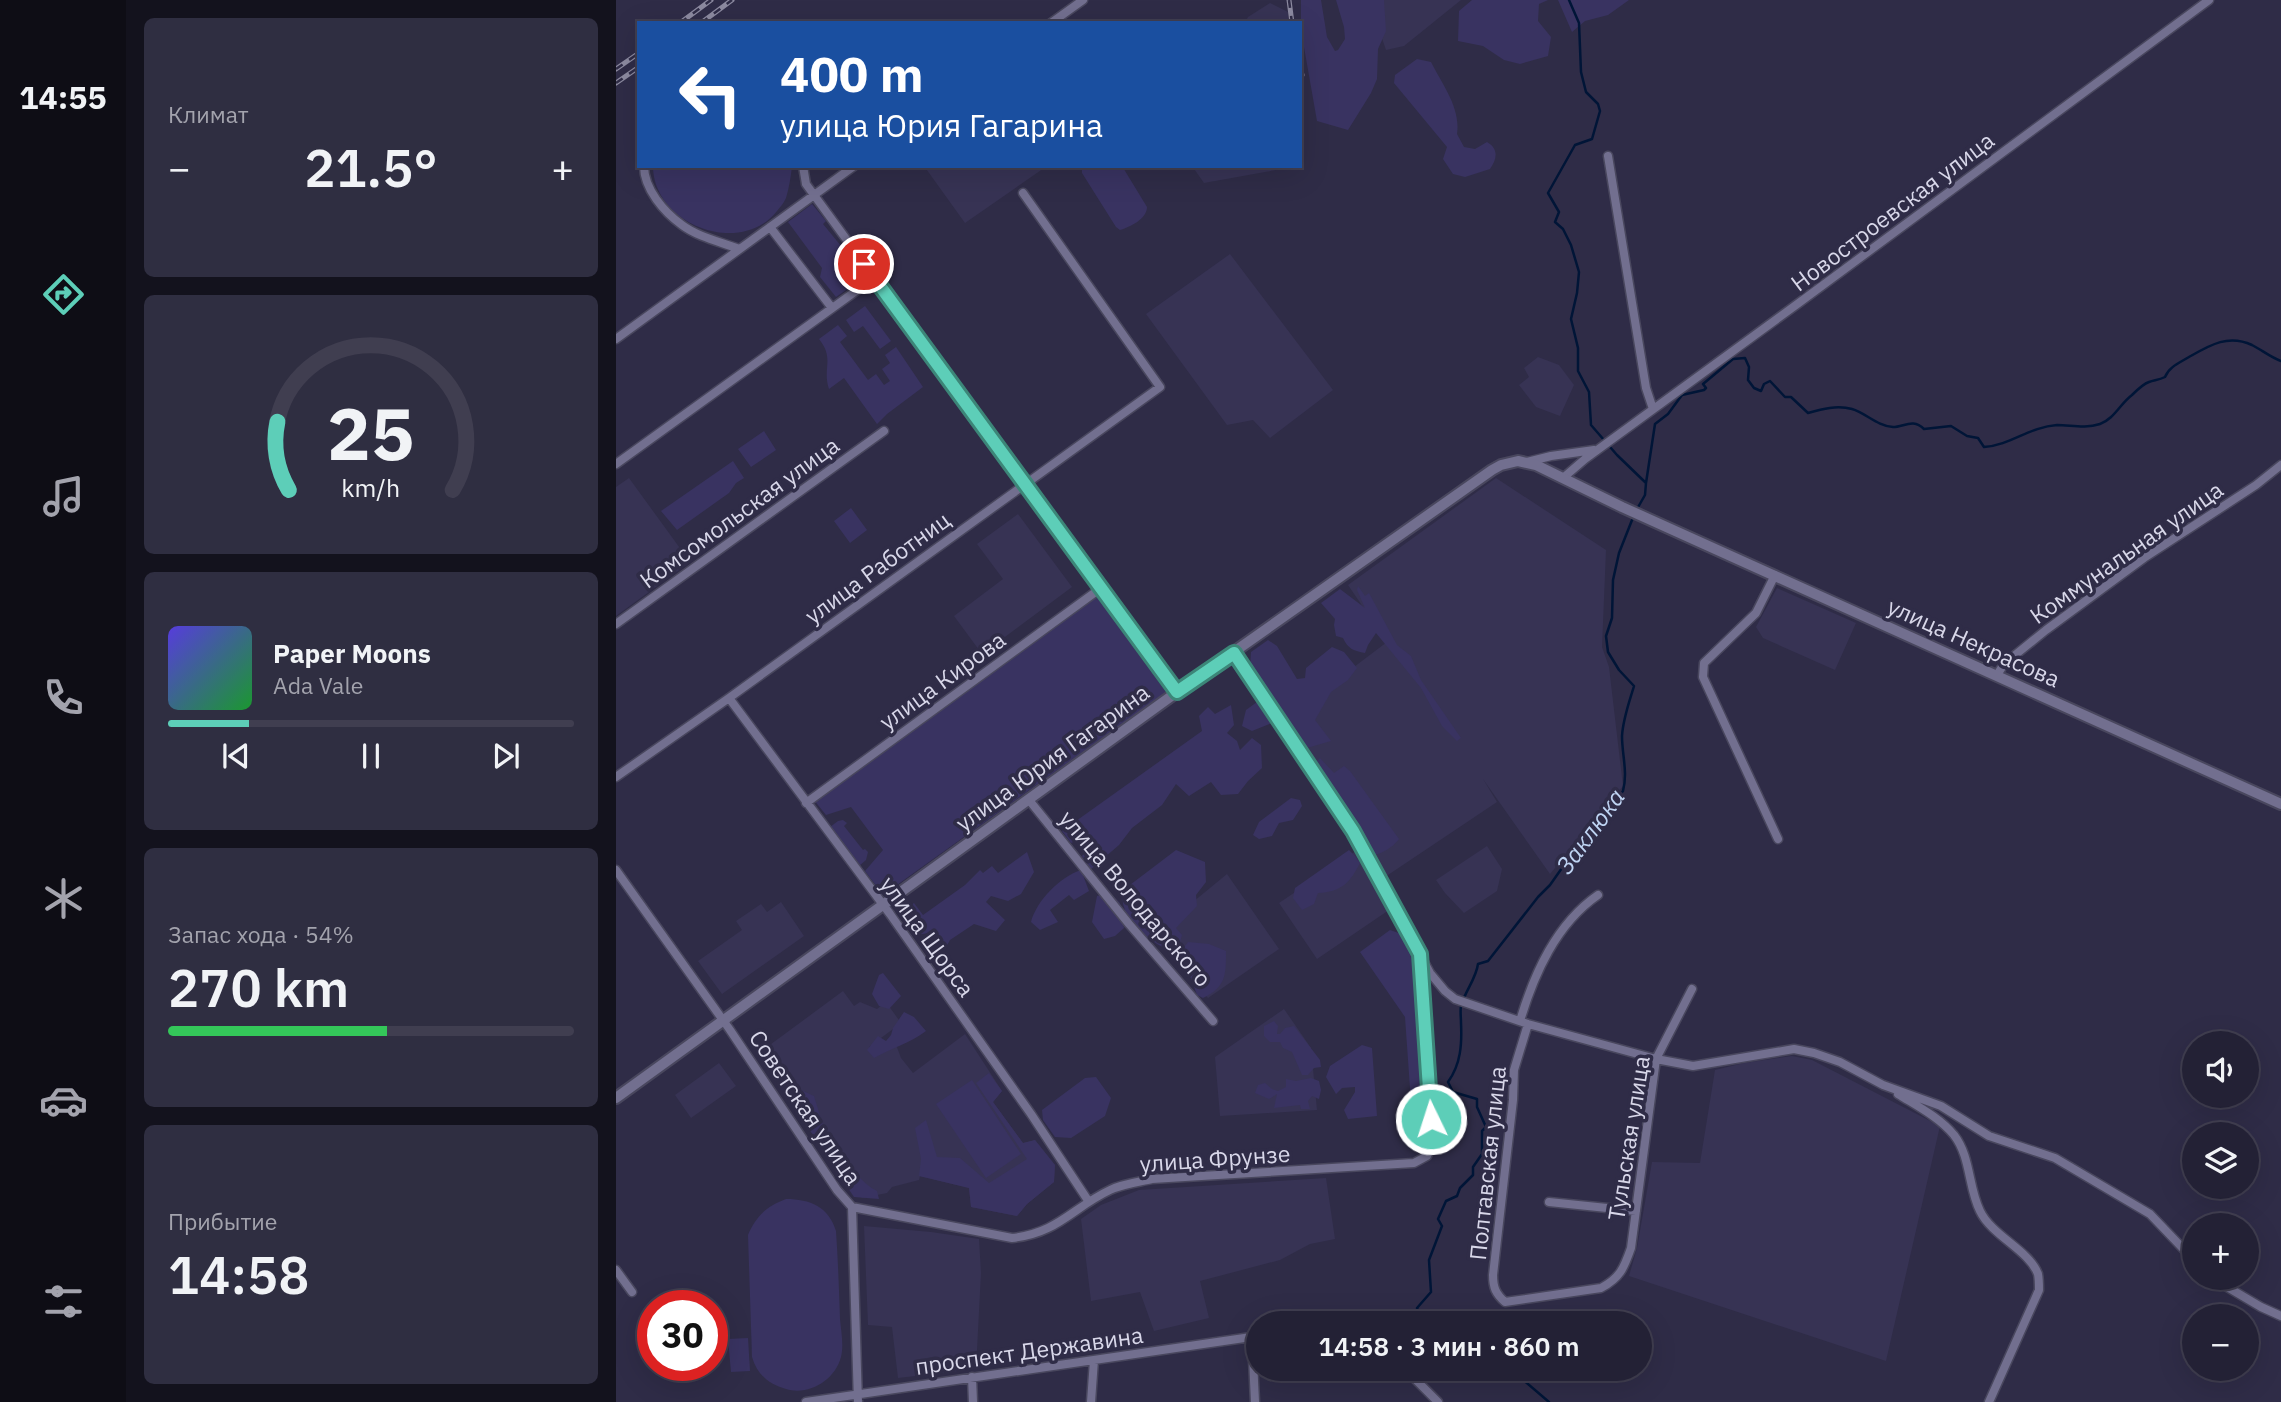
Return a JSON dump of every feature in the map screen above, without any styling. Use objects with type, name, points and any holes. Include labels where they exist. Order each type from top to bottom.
[{"type":"main road","points":[[1522,462],[1536,465],[1563,478]]},
{"type":"main road","name":"улица Юрия Гагарина","points":[[616,1098],[1177,692],[1477,479],[1501,465],[1522,462]]},
{"type":"main road","name":"улица Некрасова","points":[[1563,478],[2281,804]]},
{"type":"street","points":[[1054,21],[1083,0]]},
{"type":"street","name":"Новостроевская улица","points":[[1563,478],[1597,450],[2209,0]]},
{"type":"street","points":[[1608,156],[1646,388],[1653,409]]},
{"type":"street","points":[[644,168],[648,185],[655,198],[682,225],[739,249]]},
{"type":"street","points":[[803,168],[806,184],[1177,692]]},
{"type":"street","points":[[616,339],[851,168]]},
{"type":"street","name":"улица Работниц","points":[[616,776],[729,698],[1160,387],[1023,193]]},
{"type":"street","points":[[770,227],[832,309]]},
{"type":"street","points":[[616,464],[874,278]]},
{"type":"street","name":"Комсомольская улица","points":[[616,624],[884,431]]},
{"type":"street","name":"Новостроевская улица","points":[[1522,462],[1597,450]]},
{"type":"street","name":"Коммунальная улица","points":[[1997,675],[2004,664],[2046,630],[2144,558],[2256,485],[2281,465]]},
{"type":"street","points":[[1775,575],[1756,613],[1704,663],[1703,677],[1778,839]]},
{"type":"street","name":"улица Кирова","points":[[806,803],[1101,588]]},
{"type":"street","points":[[1234,653],[1353,831],[1430,973],[1455,999],[1524,1023],[1656,1059],[1693,1066],[1794,1049],[1814,1053],[1840,1062],[1874,1080],[1938,1120],[1955,1137],[1963,1152],[1979,1210],[1988,1223],[2028,1260],[2038,1274],[2039,1290],[1989,1402]]},
{"type":"street","name":"улица Щорса","points":[[729,698],[883,905],[1031,1114],[1089,1202]]},
{"type":"street","name":"улица Володарского","points":[[1029,800],[1129,924],[1213,1021]]},
{"type":"street","name":"Советская улица","points":[[616,870],[723,1020],[837,1190],[852,1207],[858,1398]]},
{"type":"street","name":"Полтавская улица","points":[[1598,895],[1581,907],[1545,955],[1531,984],[1512,1083],[1513,1100],[1493,1286],[1497,1295],[1505,1302],[1601,1288]]},
{"type":"street","name":"улица Фрунзе","points":[[852,1207],[1012,1238],[1029,1236],[1054,1227],[1113,1188],[1152,1179],[1414,1163],[1427,1156],[1433,1143],[1420,954]]},
{"type":"street","name":"Тульская улица","points":[[1601,1288],[1615,1281],[1624,1269],[1636,1211],[1656,1059],[1692,989]]},
{"type":"street","points":[[1883,1085],[1941,1106],[1989,1136],[2055,1158],[2150,1214],[2182,1247]]},
{"type":"street","points":[[1549,1202],[1636,1211]]},
{"type":"street","points":[[616,1270],[632,1292]]},
{"type":"street","points":[[2232,1290],[2281,1316]]},
{"type":"street","name":"проспект Державина","points":[[806,1402],[858,1398],[972,1377],[1246,1338]]},
{"type":"street","points":[[1091,1402],[1094,1360]]},
{"type":"street","points":[[972,1377],[973,1402]]},
{"type":"street","points":[[1255,1381],[1255,1402]]},
{"type":"street","points":[[1417,1381],[1438,1402]]},
{"type":"shaded area","points":[[1301,0],[1321,0],[1327,37],[1335,51],[1345,39],[1336,0],[1384,0],[1386,31],[1378,49],[1377,79],[1348,130],[1317,121],[1301,21]]},
{"type":"shaded area","points":[[1369,0],[1461,0],[1404,46],[1386,50]]},
{"type":"shaded area","points":[[1472,0],[1548,0],[1539,4],[1538,21],[1551,37],[1548,56],[1520,64],[1504,60],[1483,46],[1458,41],[1459,11]]},
{"type":"shaded area","points":[[1558,0],[1629,0],[1608,15],[1585,21],[1572,32]]},
{"type":"shaded area","points":[[1270,3],[1288,12],[1289,21],[1246,21]]},
{"type":"shaded area","points":[[1417,59],[1431,62],[1445,88],[1456,115],[1457,134],[1464,147],[1475,149],[1487,142],[1494,148],[1495,158],[1490,169],[1465,177],[1453,174],[1443,159],[1447,147],[1394,83],[1395,75]]},
{"type":"shaded area","points":[[653,168],[792,168],[786,198],[777,211],[761,225],[742,232],[722,233],[701,228],[682,218],[667,204],[657,187]]},
{"type":"shaded area","points":[[925,168],[1044,168],[965,223]]},
{"type":"shaded area","points":[[1082,168],[1123,168],[1147,207],[1144,215],[1137,222],[1120,230],[1082,173]]},
{"type":"shaded area","points":[[1193,168],[1287,168],[1204,183]]},
{"type":"shaded area","points":[[812,204],[826,221],[823,224],[846,252],[850,250],[858,263],[849,267],[859,281],[836,297],[820,277],[822,268],[788,222]]},
{"type":"shaded area","points":[[1230,254],[1333,390],[1270,438],[1253,420],[1227,425],[1146,314]]},
{"type":"shaded area","points":[[865,306],[891,341],[880,349],[863,326],[854,332],[846,320]]},
{"type":"shaded area","points":[[838,325],[847,336],[840,342],[868,380],[876,374],[884,385],[890,381],[882,369],[890,363],[885,355],[896,347],[923,387],[877,424],[844,378],[829,389],[826,352],[819,339]]},
{"type":"shaded area","points":[[1538,357],[1559,365],[1574,385],[1560,416],[1536,407],[1519,385],[1529,377],[1524,368]]},
{"type":"shaded area","points":[[764,431],[776,450],[751,467],[738,449]]},
{"type":"shaded area","points":[[733,461],[744,478],[736,483],[729,493],[677,530],[661,511]]},
{"type":"shaded area","points":[[629,478],[690,562],[616,616],[616,487]]},
{"type":"shaded area","points":[[1496,478],[1606,550],[1602,647],[1609,667],[1623,786],[1550,874],[1483,779],[1497,802],[1385,877],[1284,720],[1387,642],[1348,585]]},
{"type":"shaded area","points":[[851,508],[867,530],[850,543],[834,521]]},
{"type":"shaded area","points":[[1018,514],[1072,587],[982,654],[954,616],[1003,579],[977,544]]},
{"type":"shaded area","points":[[1358,586],[1365,596],[1369,593],[1397,645],[1411,656],[1421,680],[1461,738],[1457,741],[1442,726],[1421,688],[1376,633],[1365,653],[1352,649],[1343,638],[1336,636],[1335,619],[1321,603],[1340,589],[1365,608],[1357,590]]},
{"type":"shaded area","points":[[1777,588],[1856,623],[1835,670],[1763,638],[1756,627]]},
{"type":"shaded area","points":[[1095,594],[1166,692],[883,895],[865,871],[883,850],[851,807],[826,815],[814,800]]},
{"type":"shaded area","points":[[1268,640],[1277,646],[1297,679],[1305,678],[1306,668],[1332,647],[1344,652],[1357,668],[1348,680],[1331,692],[1315,720],[1331,741],[1307,748],[1250,668],[1251,652]]},
{"type":"shaded area","points":[[1257,702],[1272,723],[1252,731],[1242,726],[1246,710]]},
{"type":"shaded area","points":[[1231,705],[1234,725],[1227,733],[1237,741],[1240,750],[1252,738],[1261,745],[1262,768],[1238,794],[1221,795],[1211,782],[1189,796],[1176,784],[1162,805],[1132,828],[1119,845],[1090,870],[1082,856],[1089,848],[1081,839],[1071,843],[1062,831],[1202,731],[1199,716],[1208,707],[1215,714]]},
{"type":"shaded area","points":[[1320,758],[1334,773],[1344,766],[1350,771],[1399,839],[1394,845],[1371,855],[1314,764]]},
{"type":"shaded area","points":[[1291,798],[1300,800],[1302,806],[1293,820],[1279,823],[1272,836],[1259,839],[1253,835],[1259,822]]},
{"type":"shaded area","points":[[843,820],[847,823],[844,826],[863,850],[868,852],[866,860],[859,866],[830,827]]},
{"type":"shaded area","points":[[1487,846],[1502,869],[1497,891],[1464,913],[1436,880]]},
{"type":"shaded area","points":[[1176,850],[1205,862],[1206,882],[1196,895],[1197,906],[1176,928],[1182,935],[1177,953],[1153,942],[1131,922],[1123,905],[1122,891]]},
{"type":"shaded area","points":[[1349,850],[1360,863],[1352,876],[1344,885],[1333,891],[1318,893],[1314,904],[1302,910],[1293,898],[1295,888]]},
{"type":"shaded area","points":[[1356,851],[1389,910],[1317,959],[1279,903]]},
{"type":"shaded area","points":[[1027,852],[1034,872],[1021,894],[1008,901],[991,896],[986,902],[1005,920],[996,931],[974,924],[950,940],[943,953],[957,984],[952,986],[924,946],[929,933],[916,935],[900,914],[914,903],[923,915],[965,885],[980,870],[983,873],[992,866],[998,873]]},
{"type":"shaded area","points":[[1081,870],[1089,891],[1074,900],[1069,895],[1050,910],[1058,922],[1040,930],[1031,922],[1038,906],[1065,878]]},
{"type":"shaded area","points":[[1227,874],[1279,949],[1208,998],[1154,934]]},
{"type":"shaded area","points":[[1109,892],[1120,903],[1124,928],[1115,936],[1104,939],[1092,922],[1097,896]]},
{"type":"shaded area","points":[[781,902],[804,936],[722,994],[698,961],[742,930],[736,921],[761,904],[767,912]]},
{"type":"shaded area","points":[[1390,930],[1407,936],[1413,949],[1428,1143],[1424,1147],[1414,1145],[1405,1017],[1360,952]]},
{"type":"shaded area","points":[[1188,942],[1209,944],[1226,951],[1223,979],[1211,994],[1203,998],[1197,995],[1181,951]]},
{"type":"shaded area","points":[[883,973],[901,996],[889,1009],[879,1006],[872,994],[879,975]]},
{"type":"shaded area","points":[[843,991],[854,1006],[860,1002],[877,1009],[886,1002],[901,1023],[869,1047],[875,1055],[895,1042],[901,1058],[913,1073],[965,1034],[1002,1091],[993,1102],[1023,1143],[1035,1140],[1055,1165],[1054,1182],[1017,1216],[971,1207],[969,1188],[920,1176],[919,1180],[892,1187],[887,1193],[862,1198],[759,1053]]},
{"type":"shaded area","points":[[1284,1009],[1311,1048],[1317,1110],[1220,1116],[1215,1057]]},
{"type":"shaded area","points":[[904,1012],[914,1017],[926,1031],[874,1058],[867,1050],[878,1036],[886,1041]]},
{"type":"shaded area","points":[[1274,1021],[1278,1026],[1277,1034],[1294,1026],[1320,1060],[1321,1067],[1314,1068],[1308,1075],[1302,1075],[1292,1052],[1283,1048],[1280,1042],[1270,1042],[1264,1036],[1264,1026]]},
{"type":"shaded area","points":[[1362,1045],[1372,1048],[1377,1116],[1348,1119],[1344,1110],[1355,1092],[1355,1087],[1342,1088],[1336,1094],[1326,1077],[1330,1066]]},
{"type":"shaded area","points":[[1792,1056],[1812,1060],[1940,1126],[1886,1361],[1629,1276],[1637,1248],[1652,1162],[1700,1163],[1715,1070]]},
{"type":"shaded area","points":[[719,1063],[736,1086],[691,1118],[675,1095]]},
{"type":"shaded area","points":[[989,1073],[1002,1091],[993,1102],[1023,1143],[1035,1140],[1055,1165],[1054,1182],[1017,1216],[971,1207],[969,1188],[919,1176],[921,1159],[915,1128],[926,1120],[937,1157],[960,1158],[989,1183],[1027,1159],[976,1083]]},
{"type":"shaded area","points":[[1096,1077],[1111,1098],[1105,1116],[1071,1138],[1055,1137],[1043,1120],[1042,1110],[1085,1078]]},
{"type":"shaded area","points":[[790,1078],[792,1086],[814,1096],[826,1135],[817,1141],[780,1086]]},
{"type":"shaded area","points":[[1311,1078],[1319,1081],[1321,1090],[1319,1099],[1312,1096],[1308,1101],[1310,1109],[1301,1109],[1300,1105],[1274,1108],[1277,1094],[1269,1099],[1255,1093],[1258,1085],[1265,1083],[1278,1091],[1286,1087],[1286,1079],[1296,1081]]},
{"type":"shaded area","points":[[972,1080],[1021,1154],[986,1178],[936,1104]]},
{"type":"shaded area","points":[[838,1155],[877,1191],[879,1199],[854,1197],[827,1157]]},
{"type":"shaded area","points":[[1326,1178],[1335,1239],[1310,1244],[1280,1260],[1200,1281],[1209,1318],[1154,1331],[1140,1292],[1091,1301],[1081,1219],[1101,1205],[1139,1190]]},
{"type":"shaded area","points":[[786,1199],[817,1206],[833,1223],[836,1231],[842,1343],[841,1357],[833,1373],[812,1388],[795,1391],[769,1381],[760,1373],[752,1357],[748,1235],[763,1212]]},
{"type":"shaded area","points":[[864,1226],[979,1239],[981,1273],[976,1369],[898,1378],[892,1327],[868,1325]]},
{"type":"shaded area","points":[[748,1338],[750,1371],[731,1372],[728,1339]]},
{"type":"waterway","name":"Заклюка","points":[[1569,0],[1579,23],[1581,72],[1586,92],[1598,104],[1600,111],[1592,139],[1575,145],[1548,193],[1559,212],[1555,222],[1563,229],[1571,245],[1579,272],[1571,319],[1578,348],[1578,371],[1589,392],[1591,425],[1646,483],[1645,495],[1637,509]]},
{"type":"waterway","points":[[1646,483],[1655,424],[1668,414],[1682,395],[1704,390],[1706,388],[1703,384],[1733,359],[1745,358],[1749,367],[1748,380],[1754,388],[1761,391],[1764,384],[1770,381],[1785,397],[1791,397],[1808,413],[1841,407],[1857,411],[1887,426],[1916,424],[1924,429],[1951,426],[1967,436],[1978,438],[1984,447],[1994,446],[2047,426],[2100,424],[2109,419],[2142,386],[2165,377],[2178,363],[2219,342],[2243,342],[2281,361]]},
{"type":"waterway","name":"Заклюка","points":[[1418,1311],[1417,1308],[1431,1292],[1429,1260],[1442,1226],[1438,1219],[1446,1201],[1457,1196],[1460,1188],[1473,1175],[1473,1167],[1482,1154],[1482,1131],[1486,1127],[1477,1107],[1477,1099],[1453,1092],[1448,1082],[1460,1054],[1463,1001],[1478,964],[1488,961],[1623,791],[1623,730],[1634,686],[1619,670],[1608,652],[1606,636],[1612,618],[1613,580],[1619,553],[1634,515]]},
{"type":"waterway","name":"Заклюка","points":[[1524,1381],[1549,1402]]},
{"type":"railway","points":[[683,21],[711,0]]},
{"type":"railway","points":[[704,21],[732,0]]},
{"type":"railway","points":[[1289,0],[1292,21]]},
{"type":"railway","points":[[616,69],[637,54]]},
{"type":"railway","points":[[616,83],[637,68]]},
{"type":"route","points":[[864,264],[1177,692],[1234,653],[1331,797],[1372,863],[1420,954],[1431,1119]]}]
